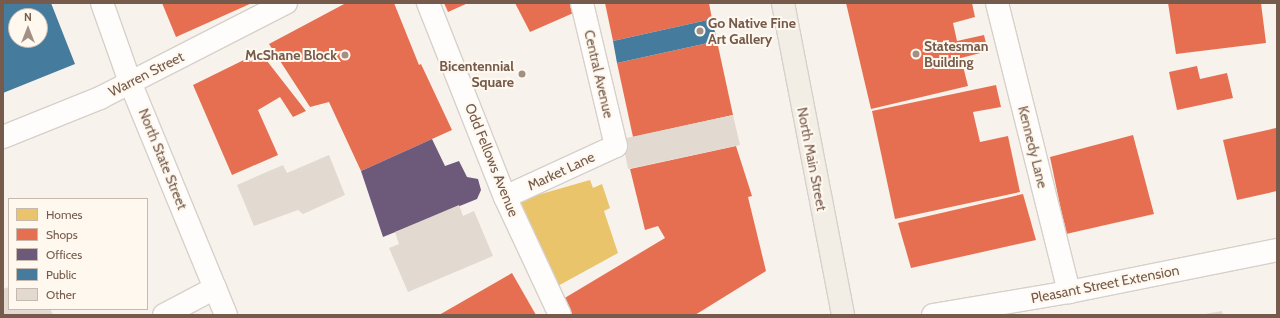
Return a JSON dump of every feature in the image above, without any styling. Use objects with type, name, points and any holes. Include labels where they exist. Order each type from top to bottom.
[{"type":"main road","name":"North Main Street","points":[[782,3],[843,315]]},
{"type":"street","name":"North State Street","points":[[102,3],[130,82],[226,315]]},
{"type":"street","name":"Warren Street","points":[[3,137],[81,106],[286,3]]},
{"type":"street","name":"Odd Fellows Avenue","points":[[428,3],[505,197],[560,315]]},
{"type":"street","name":"Central Avenue","points":[[582,3],[616,146]]},
{"type":"street","name":"Kennedy Lane","points":[[997,3],[1069,292]]},
{"type":"street","name":"Market Lane","points":[[505,197],[616,146]]},
{"type":"street","name":"Pleasant Street Extension","points":[[933,315],[1069,292],[1277,250]]},
{"type":"street","points":[[164,315],[214,288]]},
{"type":"building: Homes","points":[[590,180],[593,188],[602,184],[610,208],[604,211],[618,253],[556,287],[520,200]]},
{"type":"building: Shops","points":[[162,3],[252,3],[176,37]]},
{"type":"building: Shops","points":[[346,3],[394,3],[419,65],[421,64],[452,130],[361,171],[329,102],[310,107],[269,44]]},
{"type":"building: Shops","points":[[444,3],[468,3],[448,12]]},
{"type":"building: Shops","points":[[515,3],[574,3],[578,11],[530,32]]},
{"type":"building: Shops","points":[[605,3],[709,3],[712,19],[613,41]]},
{"type":"building: Shops","name":"Statesman Building","points":[[846,3],[972,3],[975,17],[953,23],[957,41],[984,35],[988,51],[961,58],[968,86],[871,109]]},
{"type":"building: Shops","points":[[1168,3],[1261,3],[1266,43],[1176,54]]},
{"type":"building: Shops","points":[[717,41],[733,115],[633,137],[617,63]]},
{"type":"building: Shops","points":[[260,52],[306,111],[293,117],[280,97],[258,110],[278,155],[232,175],[193,85]]},
{"type":"building: Shops","points":[[1197,66],[1200,79],[1227,73],[1233,98],[1177,110],[1169,72]]},
{"type":"building: Shops","points":[[996,85],[1001,107],[973,112],[980,142],[1008,136],[1020,192],[895,219],[872,111]]},
{"type":"building: Shops","points":[[1276,128],[1277,191],[1237,200],[1223,140]]},
{"type":"building: Shops","points":[[1133,135],[1154,214],[1066,234],[1050,157]]},
{"type":"building: Shops","points":[[736,146],[752,196],[748,197],[766,271],[695,315],[571,315],[563,299],[665,238],[658,226],[645,230],[630,169]]},
{"type":"building: Shops","points":[[1023,194],[1036,240],[911,268],[898,223]]},
{"type":"building: Shops","points":[[512,273],[536,315],[439,315]]},
{"type":"building: Offices","points":[[432,139],[445,166],[459,161],[467,177],[478,179],[481,190],[477,199],[383,237],[361,171]]},
{"type":"building: Public","points":[[3,3],[51,3],[75,64],[3,93]]},
{"type":"building: Public","points":[[712,19],[717,41],[617,63],[613,41]]},
{"type":"building: Other","points":[[733,115],[740,145],[628,169],[622,139]]},
{"type":"building: Other","points":[[329,155],[345,195],[303,214],[298,210],[254,226],[237,185],[283,165],[287,173]]},
{"type":"building: Other","points":[[459,205],[463,216],[474,211],[493,256],[408,292],[389,248],[399,244],[395,232]]},
{"type":"building: Other","points":[[8,287],[8,310],[50,310],[53,315],[3,315],[3,289]]},
{"type":"building: Other","points":[[1222,311],[1223,315],[1205,315],[1205,314]]},
{"type":"place","name":"Go Native Fine Art Gallery","points":[[700,31]]},
{"type":"place","name":"Statesman Building","points":[[916,54]]},
{"type":"place","name":"McShane Block","points":[[345,55]]},
{"type":"place","name":"Bicentennial Square","points":[[522,74]]}]
